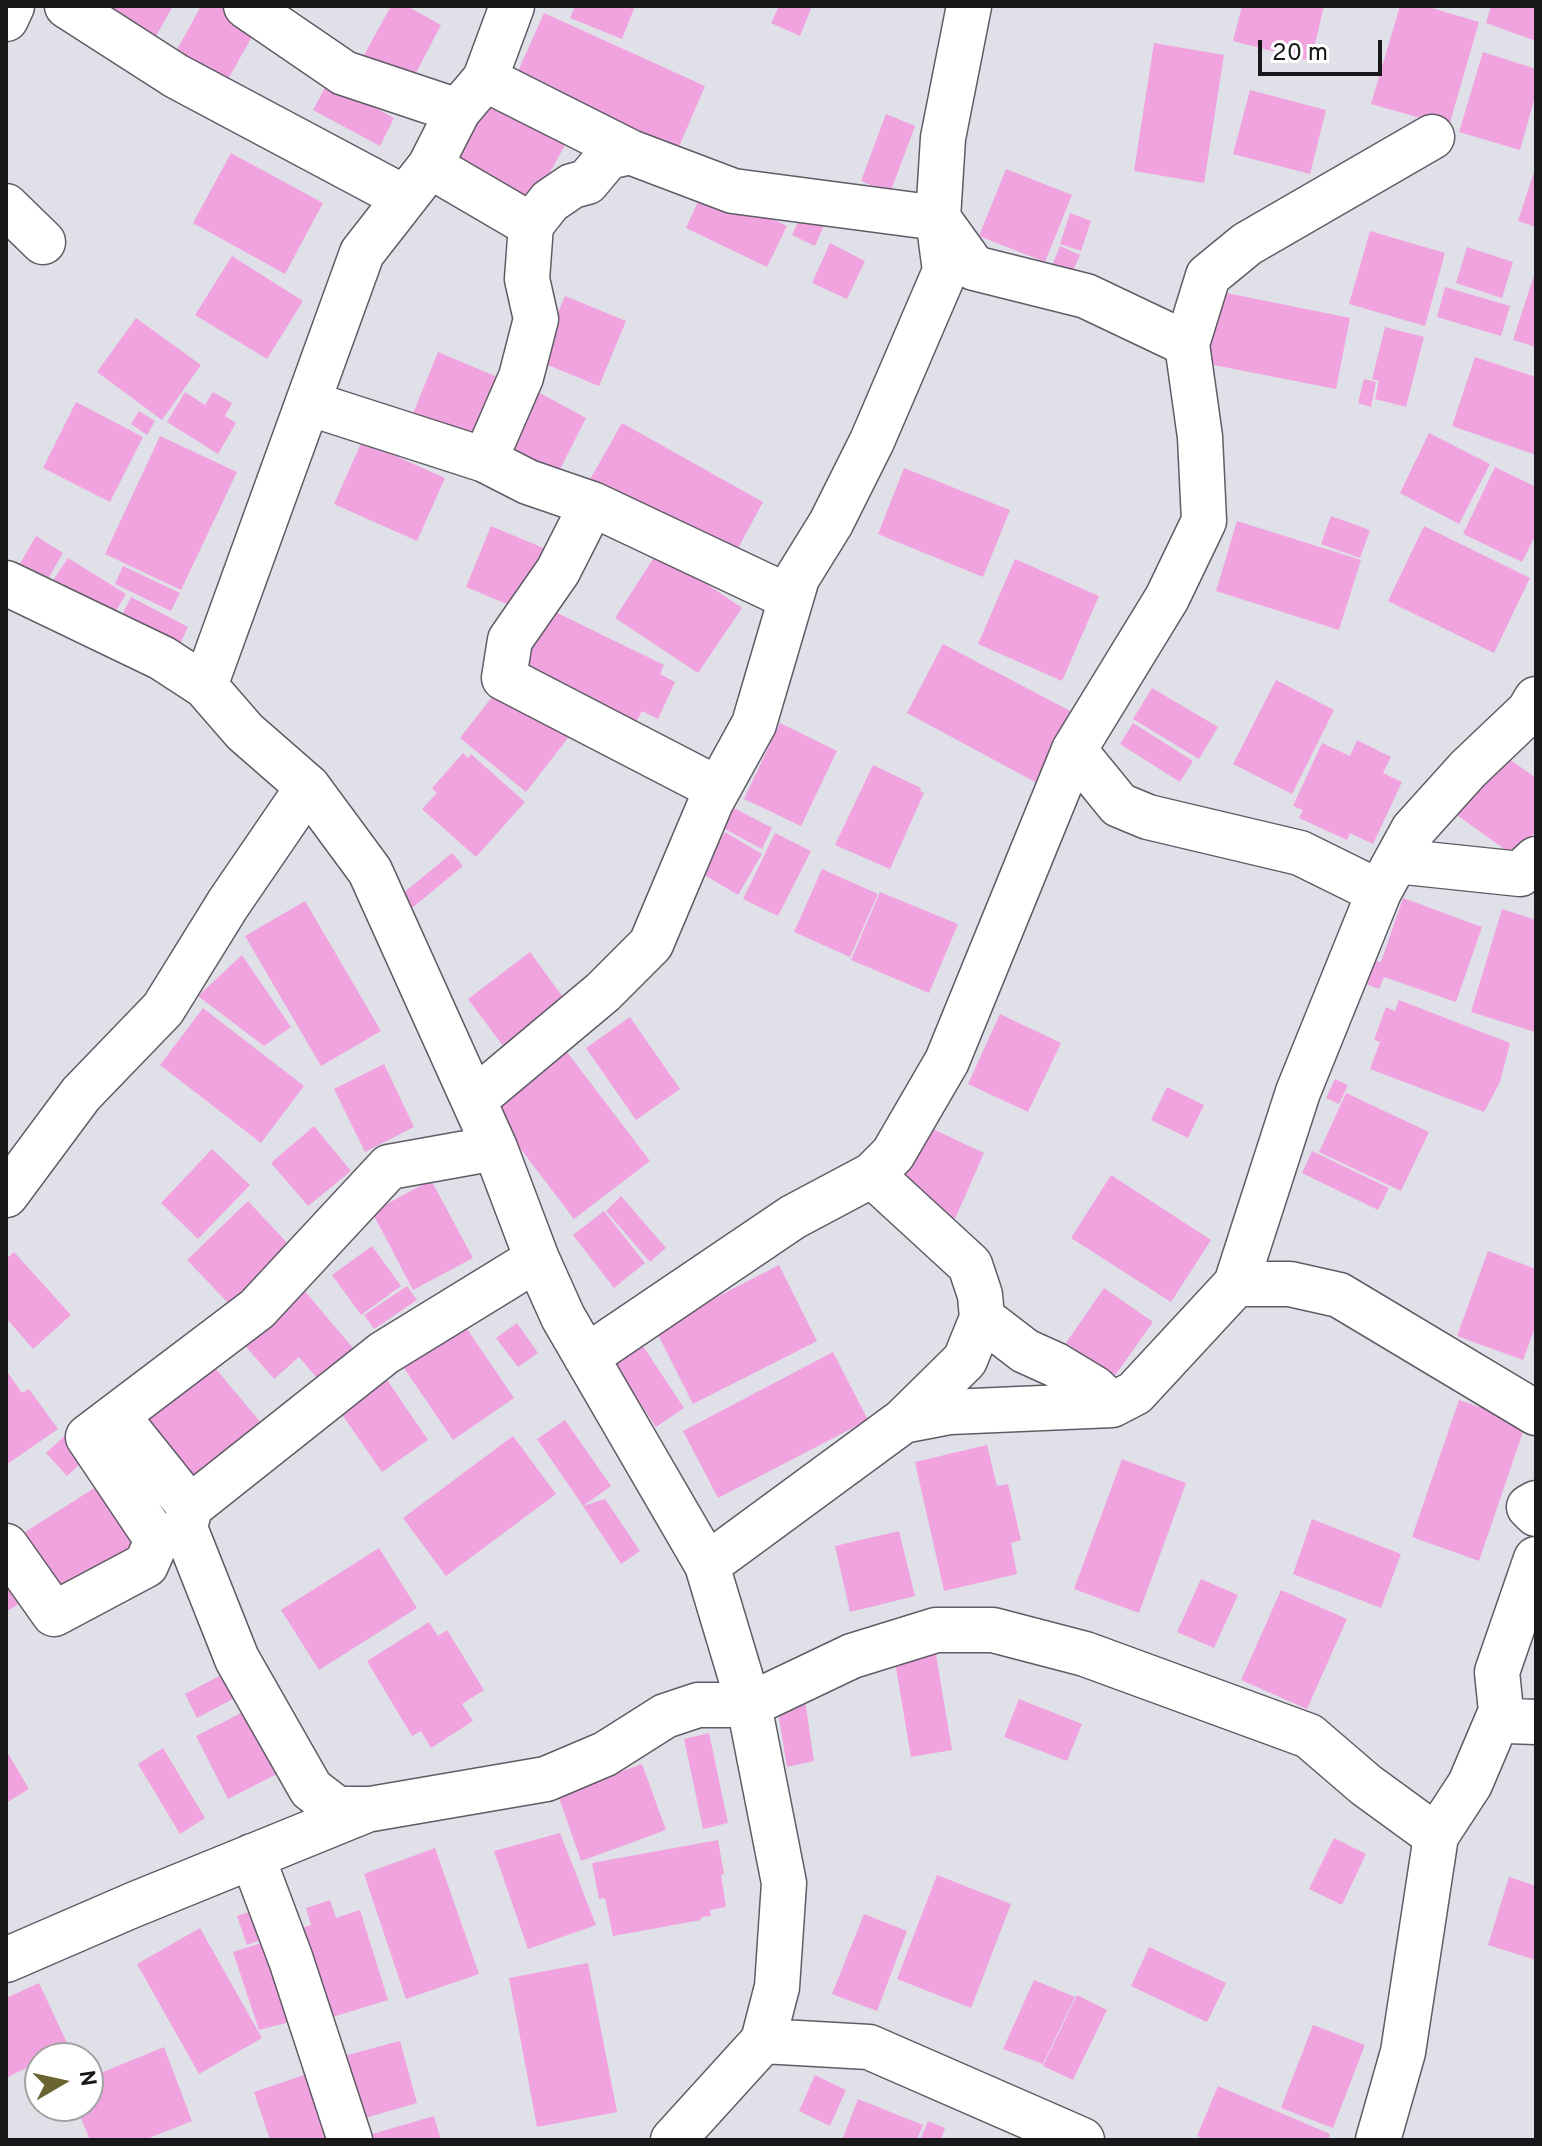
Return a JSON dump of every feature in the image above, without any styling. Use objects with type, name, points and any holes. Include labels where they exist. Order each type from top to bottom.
[{"type":"street","points":[[6,19],[12,6]]},
{"type":"street","points":[[67,6],[176,76],[418,182],[531,225]]},
{"type":"street","points":[[246,6],[344,73],[472,95],[733,191],[938,218]]},
{"type":"street","points":[[205,686],[362,253],[418,182],[472,95],[512,6]]},
{"type":"street","points":[[474,1100],[603,992],[651,944],[718,789],[754,724],[797,578],[831,523],[959,270],[938,218],[943,138],[969,6]]},
{"type":"street","points":[[586,1357],[793,1217],[872,1175],[893,1154],[947,1061],[1074,750],[1167,598],[1204,521],[1200,437],[1187,344],[1208,276],[1247,244],[1432,137]]},
{"type":"street","points":[[485,460],[521,377],[536,319],[527,279],[531,225],[550,201],[572,186],[587,182],[608,157],[630,152]]},
{"type":"street","points":[[6,206],[43,242]]},
{"type":"street","points":[[959,270],[1086,296],[1187,344]]},
{"type":"street","points":[[308,403],[485,460],[528,482],[592,504],[791,598]]},
{"type":"street","points":[[592,504],[558,571],[510,640],[504,678],[718,789]]},
{"type":"street","points":[[6,583],[162,658],[205,686],[245,732],[308,787],[370,871],[495,1148],[537,1259],[563,1317],[707,1565],[749,1705],[784,1883],[777,1987],[763,2041],[673,2140]]},
{"type":"street","points":[[903,1421],[950,1412],[1112,1405],[1135,1393],[1236,1284],[1298,1092],[1388,877],[1413,830],[1468,769],[1534,709]]},
{"type":"street","points":[[1074,750],[1119,805],[1148,817],[1388,877],[1520,874],[1536,859]]},
{"type":"street","points":[[6,1195],[81,1094],[163,1009],[228,904],[308,787]]},
{"type":"street","points":[[6,1546],[54,1614],[146,1565],[157,1540],[88,1437],[257,1309],[389,1167],[495,1148]]},
{"type":"street","points":[[707,1565],[903,1421],[965,1360],[982,1318],[980,1295],[970,1265],[872,1175]]},
{"type":"street","points":[[537,1259],[384,1353],[190,1507],[185,1528],[237,1659],[311,1789],[337,1809],[371,1809],[546,1779],[605,1754],[665,1716],[698,1705],[749,1705],[852,1656],[936,1630],[993,1630],[1085,1654],[1309,1736],[1366,1785],[1436,1836]]},
{"type":"street","points":[[1236,1284],[1290,1284],[1339,1295],[1536,1413]]},
{"type":"street","points":[[982,1318],[1025,1351],[1094,1388],[1112,1405]]},
{"type":"street","points":[[118,1417],[190,1507]]},
{"type":"street","points":[[1536,1503],[1529,1507],[1536,1514]]},
{"type":"street","points":[[1378,2140],[1403,2052],[1436,1836],[1518,1716],[1497,1672],[1536,1559]]},
{"type":"street","points":[[6,1960],[371,1809]]},
{"type":"street","points":[[252,1856],[291,1960],[350,2140]]},
{"type":"street","points":[[763,2041],[869,2047],[1082,2140]]},
{"type":"building","points":[[104,6],[173,6],[151,45]]},
{"type":"building","points":[[201,6],[239,6],[262,19],[218,97],[167,68]]},
{"type":"building","points":[[391,6],[407,6],[441,25],[407,90],[359,64]]},
{"type":"building","points":[[575,6],[635,6],[622,39],[570,18]]},
{"type":"building","points":[[779,6],[812,6],[800,36],[771,23]]},
{"type":"building","points":[[1242,6],[1324,6],[1311,61],[1233,41]]},
{"type":"building","points":[[1400,6],[1425,6],[1479,22],[1449,126],[1371,104]]},
{"type":"building","points":[[1491,6],[1536,6],[1536,41],[1486,23]]},
{"type":"building","points":[[544,13],[705,86],[672,163],[510,89]]},
{"type":"building","points":[[1154,43],[1224,55],[1204,183],[1134,171]]},
{"type":"building","points":[[1483,52],[1536,69],[1536,93],[1520,150],[1459,132]]},
{"type":"building","points":[[328,82],[394,118],[380,146],[313,110]]},
{"type":"building","points":[[1250,90],[1326,110],[1310,174],[1233,154]]},
{"type":"building","points":[[493,95],[569,138],[529,210],[453,168]]},
{"type":"building","points":[[886,114],[915,126],[890,193],[861,181]]},
{"type":"building","points":[[231,153],[323,203],[285,274],[193,223]]},
{"type":"building","points":[[1006,169],[1072,195],[1045,262],[979,236]]},
{"type":"building","points":[[1536,170],[1536,227],[1518,221]]},
{"type":"building","points":[[705,186],[787,226],[767,267],[686,228]]},
{"type":"building","points":[[806,205],[828,216],[815,246],[792,235]]},
{"type":"building","points":[[1070,213],[1091,221],[1081,251],[1060,244]]},
{"type":"building","points":[[1370,231],[1445,253],[1425,326],[1349,304]]},
{"type":"building","points":[[830,243],[865,261],[847,299],[812,283]]},
{"type":"building","points":[[1060,246],[1080,255],[1066,287],[1047,278]]},
{"type":"building","points":[[1467,247],[1513,262],[1502,298],[1456,283]]},
{"type":"building","points":[[232,256],[303,301],[267,359],[195,315]]},
{"type":"building","points":[[1536,269],[1536,347],[1513,340]]},
{"type":"building","points":[[1445,287],[1510,306],[1501,336],[1437,317]]},
{"type":"building","points":[[1212,290],[1350,318],[1336,389],[1198,362]]},
{"type":"building","points":[[565,296],[626,321],[599,386],[538,361]]},
{"type":"building","points":[[136,318],[201,365],[162,420],[97,372]]},
{"type":"building","points":[[1385,327],[1424,337],[1406,407],[1375,399],[1379,381],[1372,379]]},
{"type":"building","points":[[438,352],[514,384],[486,449],[412,416]]},
{"type":"building","points":[[1475,357],[1536,377],[1536,455],[1452,426]]},
{"type":"building","points":[[1364,379],[1376,382],[1371,407],[1358,403]]},
{"type":"building","points":[[527,386],[586,418],[553,483],[493,451]]},
{"type":"building","points":[[185,392],[205,405],[213,392],[232,403],[225,416],[236,423],[218,454],[167,422]]},
{"type":"building","points":[[76,402],[143,437],[110,502],[43,468]]},
{"type":"building","points":[[139,411],[155,421],[147,435],[131,424]]},
{"type":"building","points":[[622,423],[763,502],[730,563],[588,483]]},
{"type":"building","points":[[1429,433],[1490,464],[1459,524],[1400,493]]},
{"type":"building","points":[[160,436],[237,472],[181,590],[105,554]]},
{"type":"building","points":[[362,441],[445,478],[417,541],[334,504]]},
{"type":"building","points":[[1495,467],[1536,487],[1536,534],[1522,562],[1463,534]]},
{"type":"building","points":[[904,468],[1010,510],[983,577],[878,534]]},
{"type":"building","points":[[1331,516],[1370,530],[1360,558],[1321,544]]},
{"type":"building","points":[[1237,521],[1361,560],[1339,630],[1216,591]]},
{"type":"building","points":[[491,526],[553,552],[528,613],[466,587]]},
{"type":"building","points":[[1424,526],[1530,578],[1494,653],[1388,601]]},
{"type":"building","points":[[36,536],[63,553],[46,582],[18,567]]},
{"type":"building","points":[[658,551],[742,608],[698,673],[615,618]]},
{"type":"building","points":[[68,558],[126,594],[109,622],[50,585]]},
{"type":"building","points":[[1015,559],[1099,596],[1062,681],[978,644]]},
{"type":"building","points":[[123,566],[180,593],[171,611],[115,584]]},
{"type":"building","points":[[131,597],[188,627],[174,656],[116,627]]},
{"type":"building","points":[[541,605],[664,665],[660,674],[675,682],[658,719],[642,711],[632,730],[510,670]]},
{"type":"building","points":[[943,644],[1074,713],[1037,783],[907,713]]},
{"type":"building","points":[[1276,680],[1334,710],[1292,794],[1233,764]]},
{"type":"building","points":[[502,684],[568,738],[526,792],[460,738]]},
{"type":"building","points":[[1152,688],[1218,727],[1199,759],[1133,719]]},
{"type":"building","points":[[780,723],[837,751],[801,826],[744,799]]},
{"type":"building","points":[[1133,723],[1193,761],[1180,782],[1120,744]]},
{"type":"building","points":[[1357,740],[1391,757],[1383,773],[1402,782],[1373,844],[1350,833],[1347,840],[1299,818],[1303,810],[1293,806],[1322,743],[1350,756]]},
{"type":"building","points":[[1498,751],[1536,778],[1536,830],[1517,858],[1454,813]]},
{"type":"building","points":[[463,753],[468,758],[471,754],[525,802],[476,857],[422,809],[437,793],[432,788]]},
{"type":"building","points":[[873,765],[921,788],[920,791],[924,793],[890,869],[835,845]]},
{"type":"building","points":[[734,808],[772,828],[762,849],[723,828]]},
{"type":"building","points":[[725,832],[762,854],[738,895],[701,873]]},
{"type":"building","points":[[775,833],[811,851],[778,916],[743,899]]},
{"type":"building","points":[[452,853],[463,866],[412,908],[401,895]]},
{"type":"building","points":[[822,869],[878,894],[850,957],[794,932]]},
{"type":"building","points":[[880,892],[958,924],[929,993],[851,960]]},
{"type":"building","points":[[1403,898],[1482,927],[1456,1002],[1384,977],[1379,989],[1358,981],[1367,958],[1381,962]]},
{"type":"building","points":[[305,901],[381,1031],[321,1066],[245,936]]},
{"type":"building","points":[[1502,909],[1536,920],[1535,1032],[1471,1012]]},
{"type":"building","points":[[530,952],[568,1004],[506,1050],[468,999]]},
{"type":"building","points":[[242,955],[291,1027],[264,1046],[198,996]]},
{"type":"building","points":[[1399,1000],[1510,1043],[1500,1082],[1484,1112],[1370,1069],[1380,1042],[1374,1040],[1386,1007],[1395,1011]]},
{"type":"building","points":[[203,1008],[304,1086],[261,1143],[160,1065]]},
{"type":"building","points":[[1000,1014],[1061,1043],[1028,1112],[968,1084]]},
{"type":"building","points":[[630,1017],[680,1089],[636,1120],[586,1048]]},
{"type":"building","points":[[567,1052],[650,1161],[574,1219],[491,1110]]},
{"type":"building","points":[[384,1064],[414,1127],[365,1152],[334,1089]]},
{"type":"building","points":[[1335,1079],[1348,1085],[1339,1104],[1326,1098]]},
{"type":"building","points":[[1167,1087],[1204,1105],[1188,1138],[1151,1120]]},
{"type":"building","points":[[1346,1093],[1429,1132],[1401,1191],[1319,1152]]},
{"type":"building","points":[[918,1122],[984,1153],[955,1219],[888,1187]]},
{"type":"building","points":[[314,1126],[351,1171],[308,1206],[271,1163]]},
{"type":"building","points":[[212,1149],[250,1185],[198,1239],[161,1203]]},
{"type":"building","points":[[1312,1151],[1389,1188],[1378,1210],[1302,1173]]},
{"type":"building","points":[[1111,1175],[1211,1240],[1171,1302],[1071,1238]]},
{"type":"building","points":[[431,1180],[473,1258],[413,1290],[372,1212]]},
{"type":"building","points":[[621,1196],[666,1248],[650,1262],[606,1211]]},
{"type":"building","points":[[248,1201],[292,1248],[231,1306],[187,1260]]},
{"type":"building","points":[[604,1211],[645,1263],[614,1288],[573,1235]]},
{"type":"building","points":[[372,1246],[401,1286],[361,1315],[332,1275]]},
{"type":"building","points":[[1488,1251],[1536,1269],[1536,1325],[1523,1360],[1457,1336]]},
{"type":"building","points":[[14,1252],[71,1315],[33,1349],[6,1318],[6,1259]]},
{"type":"building","points":[[779,1265],[817,1341],[693,1404],[655,1329]]},
{"type":"building","points":[[298,1283],[353,1348],[317,1378],[299,1357],[274,1379],[241,1341]]},
{"type":"building","points":[[407,1286],[417,1300],[374,1329],[364,1315]]},
{"type":"building","points":[[1104,1288],[1153,1322],[1114,1377],[1066,1343]]},
{"type":"building","points":[[517,1323],[538,1353],[518,1367],[496,1338]]},
{"type":"building","points":[[465,1326],[514,1398],[453,1440],[404,1368]]},
{"type":"building","points":[[635,1334],[684,1408],[656,1427],[606,1353]]},
{"type":"building","points":[[833,1352],[868,1420],[718,1498],[683,1431]]},
{"type":"building","points":[[210,1362],[262,1424],[190,1485],[137,1424]]},
{"type":"building","points":[[6,1370],[22,1393],[29,1389],[58,1429],[6,1465]]},
{"type":"building","points":[[383,1374],[428,1440],[382,1472],[336,1406]]},
{"type":"building","points":[[1459,1400],[1526,1423],[1479,1561],[1412,1537]]},
{"type":"building","points":[[565,1420],[611,1486],[583,1506],[537,1439]]},
{"type":"building","points":[[70,1431],[91,1454],[67,1476],[46,1453]]},
{"type":"building","points":[[513,1436],[556,1494],[446,1576],[403,1518]]},
{"type":"building","points":[[987,1445],[997,1486],[1008,1484],[1021,1540],[1011,1543],[1017,1574],[944,1591],[915,1462]]},
{"type":"building","points":[[1122,1459],[1186,1483],[1139,1613],[1074,1589]]},
{"type":"building","points":[[107,1480],[145,1540],[63,1592],[25,1532]]},
{"type":"building","points":[[605,1499],[640,1551],[621,1564],[583,1506]]},
{"type":"building","points":[[1312,1519],[1401,1554],[1381,1608],[1293,1574]]},
{"type":"building","points":[[899,1531],[915,1596],[850,1612],[835,1546]]},
{"type":"building","points":[[379,1548],[417,1608],[319,1670],[281,1610]]},
{"type":"building","points":[[6,1568],[26,1599],[6,1612]]},
{"type":"building","points":[[1201,1579],[1238,1595],[1214,1648],[1177,1632]]},
{"type":"building","points":[[1281,1590],[1347,1619],[1307,1709],[1241,1680]]},
{"type":"building","points":[[429,1622],[438,1636],[447,1630],[484,1690],[462,1704],[473,1721],[431,1748],[421,1731],[412,1736],[367,1661]]},
{"type":"building","points":[[934,1643],[952,1750],[911,1757],[893,1650]]},
{"type":"building","points":[[235,1668],[248,1691],[197,1718],[185,1694]]},
{"type":"building","points":[[802,1680],[814,1761],[787,1767],[773,1682]]},
{"type":"building","points":[[1019,1699],[1082,1724],[1067,1761],[1004,1737]]},
{"type":"building","points":[[247,1710],[279,1773],[228,1799],[196,1736]]},
{"type":"building","points":[[709,1733],[728,1823],[703,1829],[684,1739]]},
{"type":"building","points":[[163,1748],[205,1818],[180,1834],[138,1764]]},
{"type":"building","points":[[6,1750],[29,1789],[6,1803]]},
{"type":"building","points":[[642,1764],[666,1830],[581,1861],[558,1795]]},
{"type":"building","points":[[560,1833],[596,1925],[528,1949],[494,1851]]},
{"type":"building","points":[[1334,1838],[1366,1854],[1342,1905],[1309,1889]]},
{"type":"building","points":[[718,1840],[726,1907],[710,1910],[711,1916],[701,1917],[701,1920],[613,1936],[605,1898],[599,1899],[592,1863]]},
{"type":"building","points":[[435,1848],[479,1974],[406,1999],[364,1874]]},
{"type":"building","points":[[937,1875],[1011,1904],[971,2008],[897,1979]]},
{"type":"building","points":[[1509,1877],[1536,1886],[1536,1960],[1488,1945]]},
{"type":"building","points":[[330,1900],[336,1918],[360,1910],[388,2000],[326,2019],[298,1929],[311,1925],[306,1908]]},
{"type":"building","points":[[261,1908],[271,1936],[247,1945],[237,1916]]},
{"type":"building","points":[[864,1914],[907,1931],[877,2011],[832,1994]]},
{"type":"building","points":[[200,1928],[262,2038],[199,2074],[137,1964]]},
{"type":"building","points":[[274,1939],[301,2019],[259,2030],[233,1952]]},
{"type":"building","points":[[1149,1947],[1226,1983],[1207,2022],[1131,1986]]},
{"type":"building","points":[[588,1963],[617,2112],[537,2127],[509,1978]]},
{"type":"building","points":[[1034,1980],[1075,1997],[1043,2064],[1003,2049]]},
{"type":"building","points":[[39,1983],[67,2042],[24,2042],[24,2069],[6,2078],[6,1998]]},
{"type":"building","points":[[1077,1995],[1107,2010],[1073,2080],[1043,2066]]},
{"type":"building","points":[[1313,2025],[1365,2045],[1333,2128],[1281,2108]]},
{"type":"building","points":[[400,2041],[417,2103],[358,2120],[340,2057]]},
{"type":"building","points":[[164,2047],[192,2121],[144,2140],[90,2140],[83,2122],[104,2122],[104,2071]]},
{"type":"building","points":[[313,2072],[336,2140],[270,2140],[254,2092]]},
{"type":"building","points":[[815,2075],[846,2090],[830,2126],[799,2111]]},
{"type":"building","points":[[1218,2086],[1330,2134],[1328,2140],[1207,2140],[1197,2136]]},
{"type":"building","points":[[858,2099],[923,2125],[917,2140],[842,2140]]},
{"type":"building","points":[[434,2116],[441,2140],[363,2140],[362,2137]]},
{"type":"building","points":[[928,2121],[945,2128],[941,2140],[920,2140]]}]
